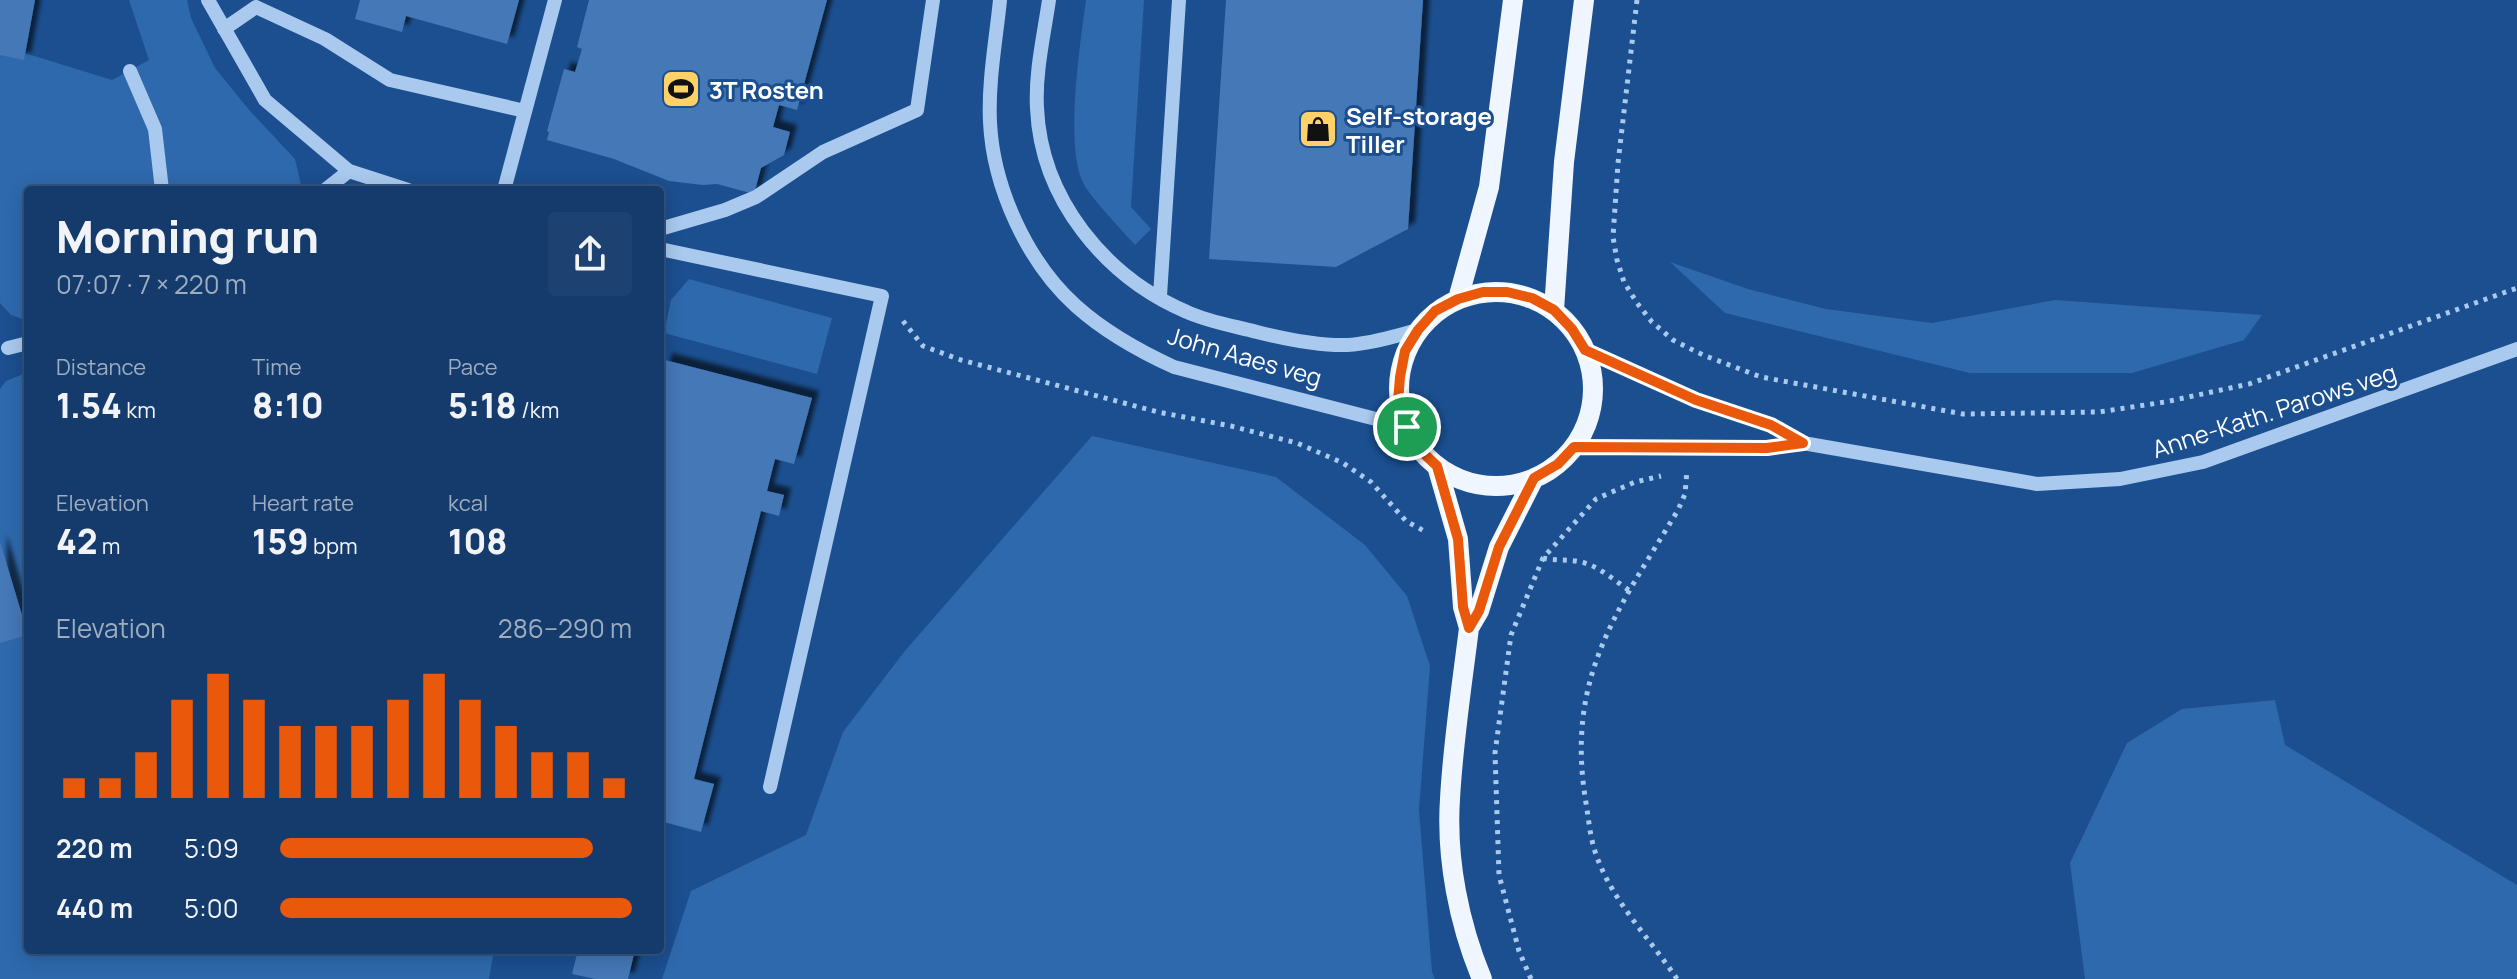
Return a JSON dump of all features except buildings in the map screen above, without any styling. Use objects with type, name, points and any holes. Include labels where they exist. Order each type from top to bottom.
[{"type":"main road","points":[[1458,299],[1489,187],[1513,0]]},
{"type":"main road","points":[[1554,310],[1564,162],[1584,0]]},
{"type":"main road","points":[[1483,292],[1507,292],[1532,298],[1554,310],[1572,329],[1585,350],[1594,378],[1595,404],[1574,447],[1558,464],[1534,478],[1508,485],[1485,485],[1460,478],[1437,466],[1419,449],[1398,402],[1405,351],[1418,330],[1435,311],[1458,299],[1483,292]]},
{"type":"main road","points":[[1437,466],[1458,539],[1463,607],[1469,628],[1449,801],[1452,857],[1460,912],[1482,979]]},
{"type":"main road","points":[[1469,628],[1479,611],[1499,547],[1534,478]]},
{"type":"street","points":[[208,0],[265,100],[370,185]]},
{"type":"street","points":[[505,186],[555,0]]},
{"type":"street","points":[[664,228],[725,210],[756,197],[823,152],[917,110],[933,0]]},
{"type":"street","name":"John Aaes veg","points":[[1000,0],[990,104],[994,154],[1012,211],[1051,280],[1075,305],[1115,335],[1174,367],[1407,427]]},
{"type":"street","name":"John Aaes veg","points":[[1049,0],[1039,63],[1037,109],[1045,155],[1059,194],[1078,227],[1103,256],[1128,277],[1186,312],[1218,323],[1300,341],[1354,344],[1418,330]]},
{"type":"street","points":[[1160,296],[1179,0]]},
{"type":"street","points":[[224,29],[256,7],[325,39],[390,80],[525,111]]},
{"type":"street","points":[[130,71],[155,129],[162,186]]},
{"type":"street","points":[[330,186],[349,171]]},
{"type":"street","points":[[664,250],[882,296],[770,787]]},
{"type":"street","points":[[8,348],[24,344]]},
{"type":"street","name":"Anne-Kath. Parows veg","points":[[1574,447],[1767,448],[1803,443],[2037,484],[2120,479],[2203,462],[2517,349]]},
{"type":"street","name":"Anne-Kath. Parows veg","points":[[1585,350],[1696,400],[1771,425],[1803,443]]},
{"type":"path","points":[[1637,0],[1618,163],[1613,237],[1624,282],[1652,322],[1673,340],[1761,377],[1963,414],[2099,412],[2249,384],[2517,288]]},
{"type":"path","points":[[923,346],[961,360],[1158,412],[1297,443],[1343,463],[1371,482],[1406,521],[1435,535]]},
{"type":"path","points":[[1677,472],[1687,470],[1685,494],[1603,640],[1591,672],[1580,739],[1583,783],[1597,859],[1677,979]]},
{"type":"path","points":[[1531,979],[1519,951],[1499,875],[1495,753],[1511,635],[1543,558],[1596,499],[1635,482],[1667,474]]},
{"type":"path","points":[[1543,558],[1579,561],[1596,568],[1630,591]]},
{"type":"shaded area","points":[[129,0],[187,0],[191,18],[215,68],[295,159],[302,186],[24,186],[24,320],[11,315],[0,303],[0,50],[28,54],[112,80],[149,60]]},
{"type":"shaded area","points":[[1086,0],[1144,0],[1131,207],[1151,229],[1135,245],[1084,185],[1077,160],[1074,116]]},
{"type":"shaded area","points":[[1670,262],[1748,289],[1826,309],[1932,323],[2055,300],[2262,315],[2244,340],[2132,373],[1970,373],[1725,313]]},
{"type":"shaded area","points":[[689,279],[832,318],[817,374],[664,333],[671,300]]},
{"type":"shaded area","points":[[24,374],[24,954],[493,954],[489,979],[0,979],[0,389],[6,381]]},
{"type":"shaded area","points":[[1092,436],[1276,477],[1365,545],[1407,596],[1430,666],[1419,810],[1435,979],[662,979],[691,891],[806,835],[843,732],[904,652]]},
{"type":"shaded area","points":[[2275,700],[2285,745],[2517,885],[2517,979],[2085,979],[2070,863],[2127,743],[2182,709]]},
{"type":"place","name":"3T Rosten","points":[[681,89]]},
{"type":"place","name":"Self-storage Tiller","points":[[1318,129]]},
{"type":"route","points":[[1483,292],[1507,292],[1532,298],[1554,310],[1572,329],[1585,350],[1696,400],[1771,425],[1803,443],[1767,448],[1574,447],[1558,464],[1534,478],[1499,547],[1479,611],[1469,628],[1463,607],[1458,539],[1437,466],[1419,449],[1407,427],[1398,402],[1400,377],[1405,351],[1418,330],[1435,311],[1458,299],[1483,292]]}]
